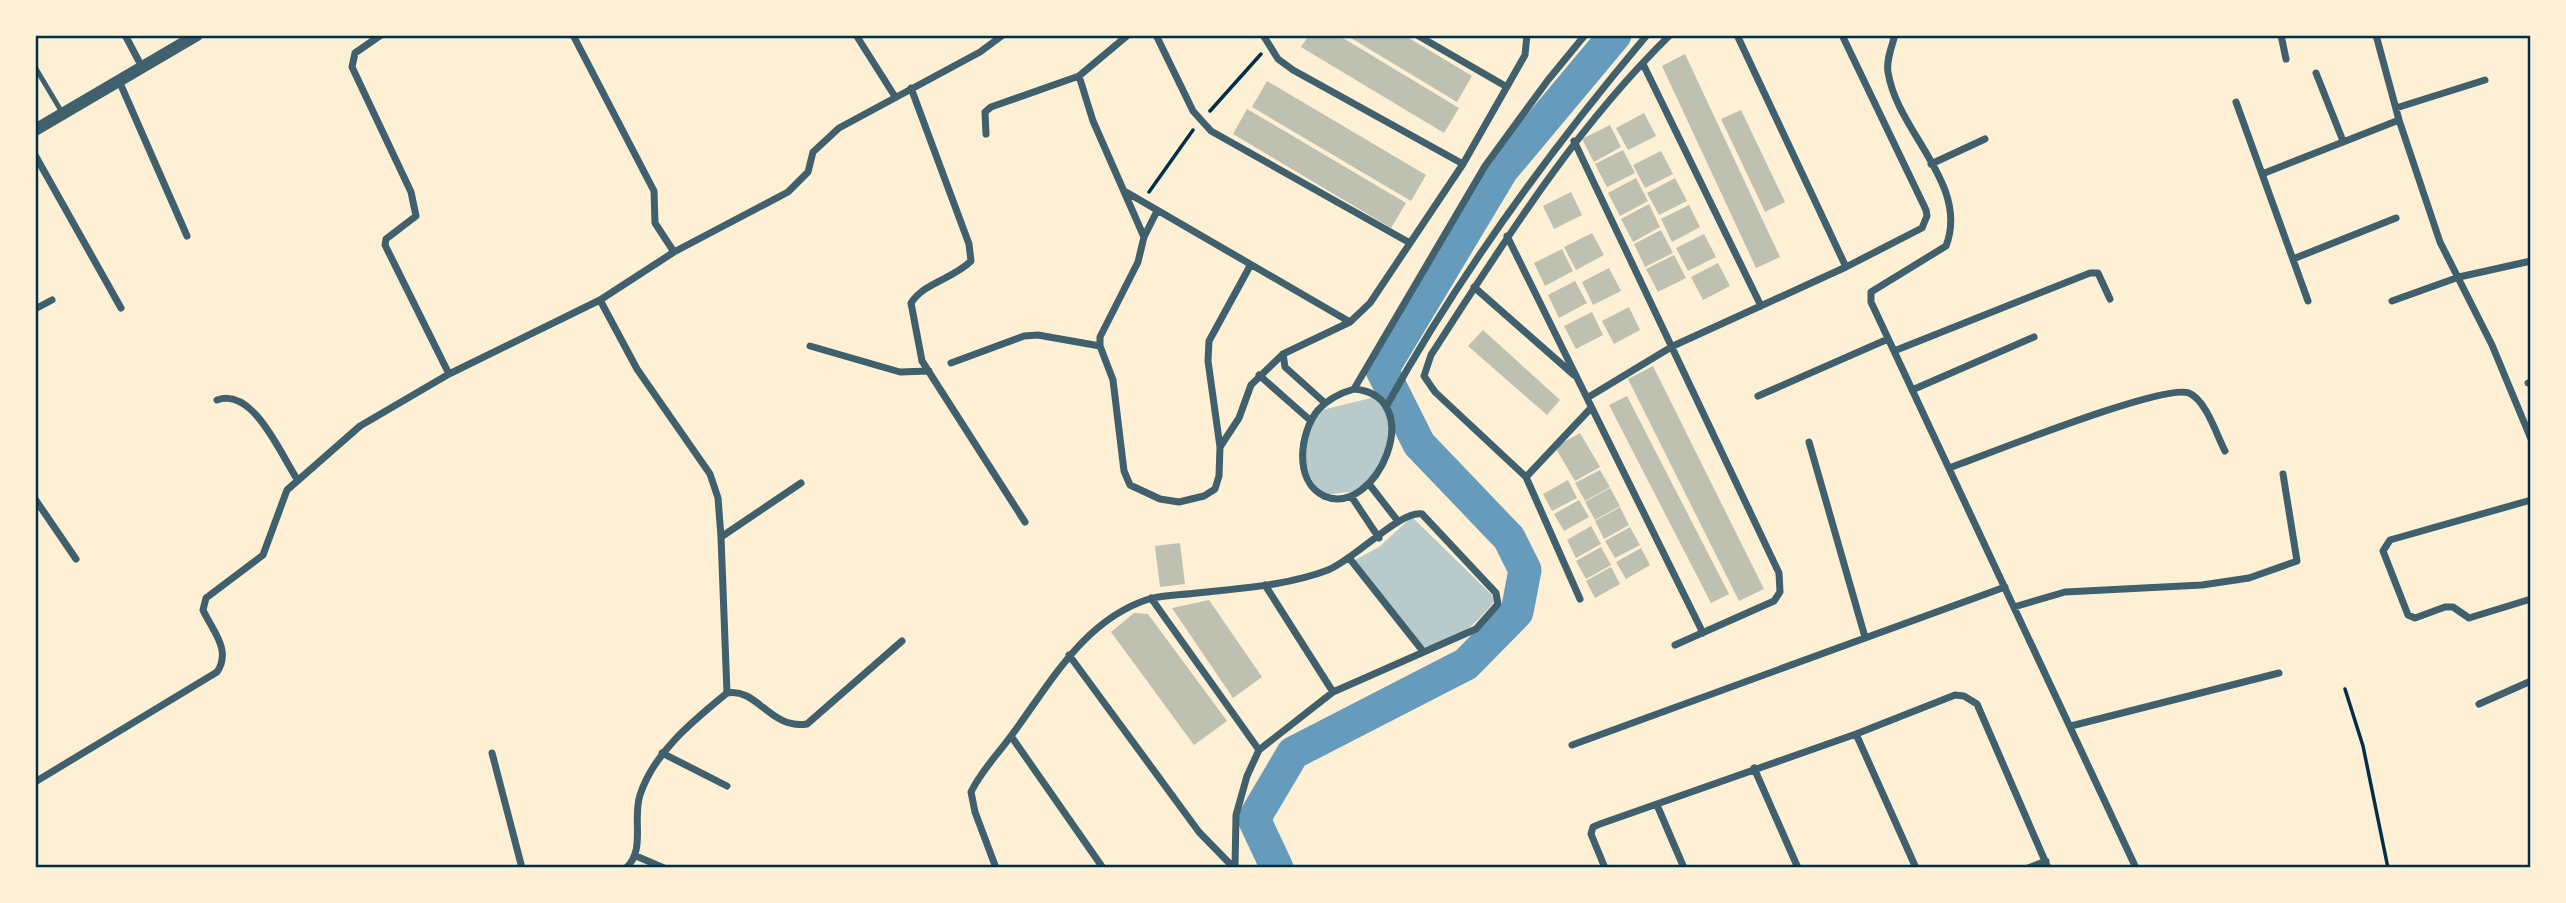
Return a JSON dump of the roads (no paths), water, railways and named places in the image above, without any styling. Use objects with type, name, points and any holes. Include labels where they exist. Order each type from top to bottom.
[{"type":"street","points":[[125,35],[143,69]]},
{"type":"street","points":[[35,130],[120,83],[197,35]]},
{"type":"street","points":[[381,35],[355,54],[352,67],[411,192],[416,216],[386,239],[384,245],[449,374]]},
{"type":"street","points":[[573,35],[654,191],[655,222],[674,252]]},
{"type":"street","points":[[856,35],[894,95]]},
{"type":"street","points":[[35,782],[218,672],[224,657],[203,604],[206,598],[263,555],[281,500],[297,479],[360,426],[449,374],[600,300],[674,252],[788,192],[808,172],[813,152],[823,140],[894,95],[980,52],[1003,35]]},
{"type":"street","points":[[986,134],[985,112],[990,107],[1079,76],[1128,35]]},
{"type":"street","points":[[1156,35],[1193,111],[1211,131],[1410,243]]},
{"type":"street","points":[[1263,35],[1278,59],[1293,70],[1463,164]]},
{"type":"street","points":[[1417,35],[1507,87]]},
{"type":"street","points":[[1220,447],[1238,418],[1251,385],[1259,376],[1283,354],[1350,322],[1370,303],[1463,164],[1525,55],[1527,35]]},
{"type":"street","points":[[1354,389],[1485,166],[1548,80],[1585,35]]},
{"type":"street","points":[[1387,405],[1501,220],[1584,109],[1647,35]]},
{"type":"street","points":[[1580,599],[1526,477],[1435,392],[1424,376],[1431,355],[1507,236],[1574,141],[1670,35]]},
{"type":"street","points":[[1737,35],[1846,267]]},
{"type":"street","points":[[1587,398],[1673,346],[1846,267],[1922,228],[1927,216],[1926,210],[1842,35]]},
{"type":"street","points":[[1846,44],[1850,35]]},
{"type":"street","points":[[1895,35],[1887,70],[1904,116],[1949,198],[1953,220],[1946,246],[1871,292],[1871,302],[2136,868]]},
{"type":"street","points":[[2281,35],[2286,59]]},
{"type":"street","points":[[2376,35],[2399,120],[2440,243],[2511,387],[2531,439]]},
{"type":"street","points":[[1643,64],[1761,306]]},
{"type":"street","points":[[2316,73],[2343,141]]},
{"type":"street","points":[[1079,76],[1093,121],[1144,237]]},
{"type":"street","points":[[2396,108],[2485,80]]},
{"type":"street","points":[[120,83],[187,236]]},
{"type":"street","points":[[911,88],[970,244],[971,261],[963,269],[918,292],[911,303],[922,361],[1025,522]]},
{"type":"street","points":[[2236,102],[2308,301]]},
{"type":"street","points":[[2262,174],[2399,120]]},
{"type":"street","points":[[1931,164],[1985,139]]},
{"type":"street","points":[[1574,141],[1673,346],[1781,584],[1780,592],[1767,605],[1675,645]]},
{"type":"street","points":[[35,155],[121,307]]},
{"type":"street","points":[[1126,192],[1350,322]]},
{"type":"street","points":[[1157,211],[1144,237],[1138,262],[1104,326],[1100,346],[1112,380],[1124,471],[1130,485],[1160,499],[1179,502],[1203,496],[1215,489],[1219,476],[1220,447],[1208,361],[1209,341],[1250,266]]},
{"type":"street","points":[[2293,259],[2396,218]]},
{"type":"street","points":[[1507,236],[1703,634]]},
{"type":"street","points":[[2392,301],[2459,277],[2531,261]]},
{"type":"street","points":[[1894,351],[2090,273],[2098,273],[2110,299]]},
{"type":"street","points":[[1474,288],[1577,377]]},
{"type":"street","points":[[35,309],[52,300]]},
{"type":"street","points":[[600,300],[637,369],[710,474],[718,498],[727,693]]},
{"type":"street","points":[[951,363],[1024,336],[1038,335],[1100,346]]},
{"type":"street","points":[[1912,390],[2034,337]]},
{"type":"street","points":[[1758,396],[1888,340]]},
{"type":"street","points":[[810,346],[900,372],[929,371]]},
{"type":"street","points":[[1283,354],[1285,367],[1325,403]]},
{"type":"street","points":[[1259,376],[1311,421]]},
{"type":"street","points":[[1354,389],[1373,392],[1387,405],[1392,423],[1386,456],[1369,484],[1351,496],[1335,498],[1323,495],[1308,481],[1302,453],[1311,421],[1325,403],[1340,393],[1354,389]]},
{"type":"street","points":[[1949,468],[2125,405],[2179,391],[2191,394],[2199,401],[2225,452]]},
{"type":"street","points":[[217,400],[237,398],[251,407],[297,479]]},
{"type":"street","points":[[1526,477],[1591,408]]},
{"type":"street","points":[[1808,442],[1865,638]]},
{"type":"street","points":[[2014,607],[2066,592],[2202,585],[2249,578],[2297,561],[2283,474]]},
{"type":"street","points":[[721,537],[801,483]]},
{"type":"street","points":[[1369,484],[1398,520]]},
{"type":"street","points":[[1351,496],[1379,538]]},
{"type":"street","points":[[35,499],[76,559]]},
{"type":"street","points":[[2531,500],[2385,544],[2383,551],[2407,615],[2415,618],[2445,607],[2453,607],[2469,618],[2531,599]]},
{"type":"street","points":[[996,868],[975,812],[971,792],[977,780],[1069,656],[1093,631],[1112,617],[1151,598],[1265,585],[1329,570],[1379,538],[1398,520],[1412,513],[1422,514],[1499,599],[1493,611],[1476,629],[1442,647],[1422,650],[1333,692],[1259,750],[1247,776],[1236,815],[1235,868]]},
{"type":"street","points":[[1350,559],[1422,650]]},
{"type":"street","points":[[1265,585],[1333,692]]},
{"type":"street","points":[[1572,745],[2005,587]]},
{"type":"street","points":[[1151,598],[1259,750]]},
{"type":"street","points":[[628,867],[636,856],[636,814],[640,794],[662,753],[727,693],[735,691],[746,695],[781,723],[793,727],[807,724],[902,641]]},
{"type":"street","points":[[1069,656],[1199,832],[1235,868]]},
{"type":"street","points":[[2071,726],[2279,673]]},
{"type":"street","points":[[2479,704],[2531,681]]},
{"type":"street","points":[[1605,868],[1591,834],[1593,827],[1856,734],[1955,695],[1964,696],[1977,704],[2047,865],[2028,868]]},
{"type":"street","points":[[1856,734],[1916,868]]},
{"type":"street","points":[[1011,736],[1100,866]]},
{"type":"street","points":[[492,753],[522,868]]},
{"type":"street","points":[[662,753],[727,786]]},
{"type":"street","points":[[1754,768],[1798,868]]},
{"type":"street","points":[[1657,805],[1684,868]]},
{"type":"street","points":[[636,856],[664,868]]},
{"type":"lane","points":[[35,66],[63,114]]},
{"type":"waterway","points":[[1277,868],[1254,819],[1293,753],[1466,664],[1517,612],[1525,570],[1509,538],[1419,444],[1382,370],[1502,170],[1615,35]]}]
